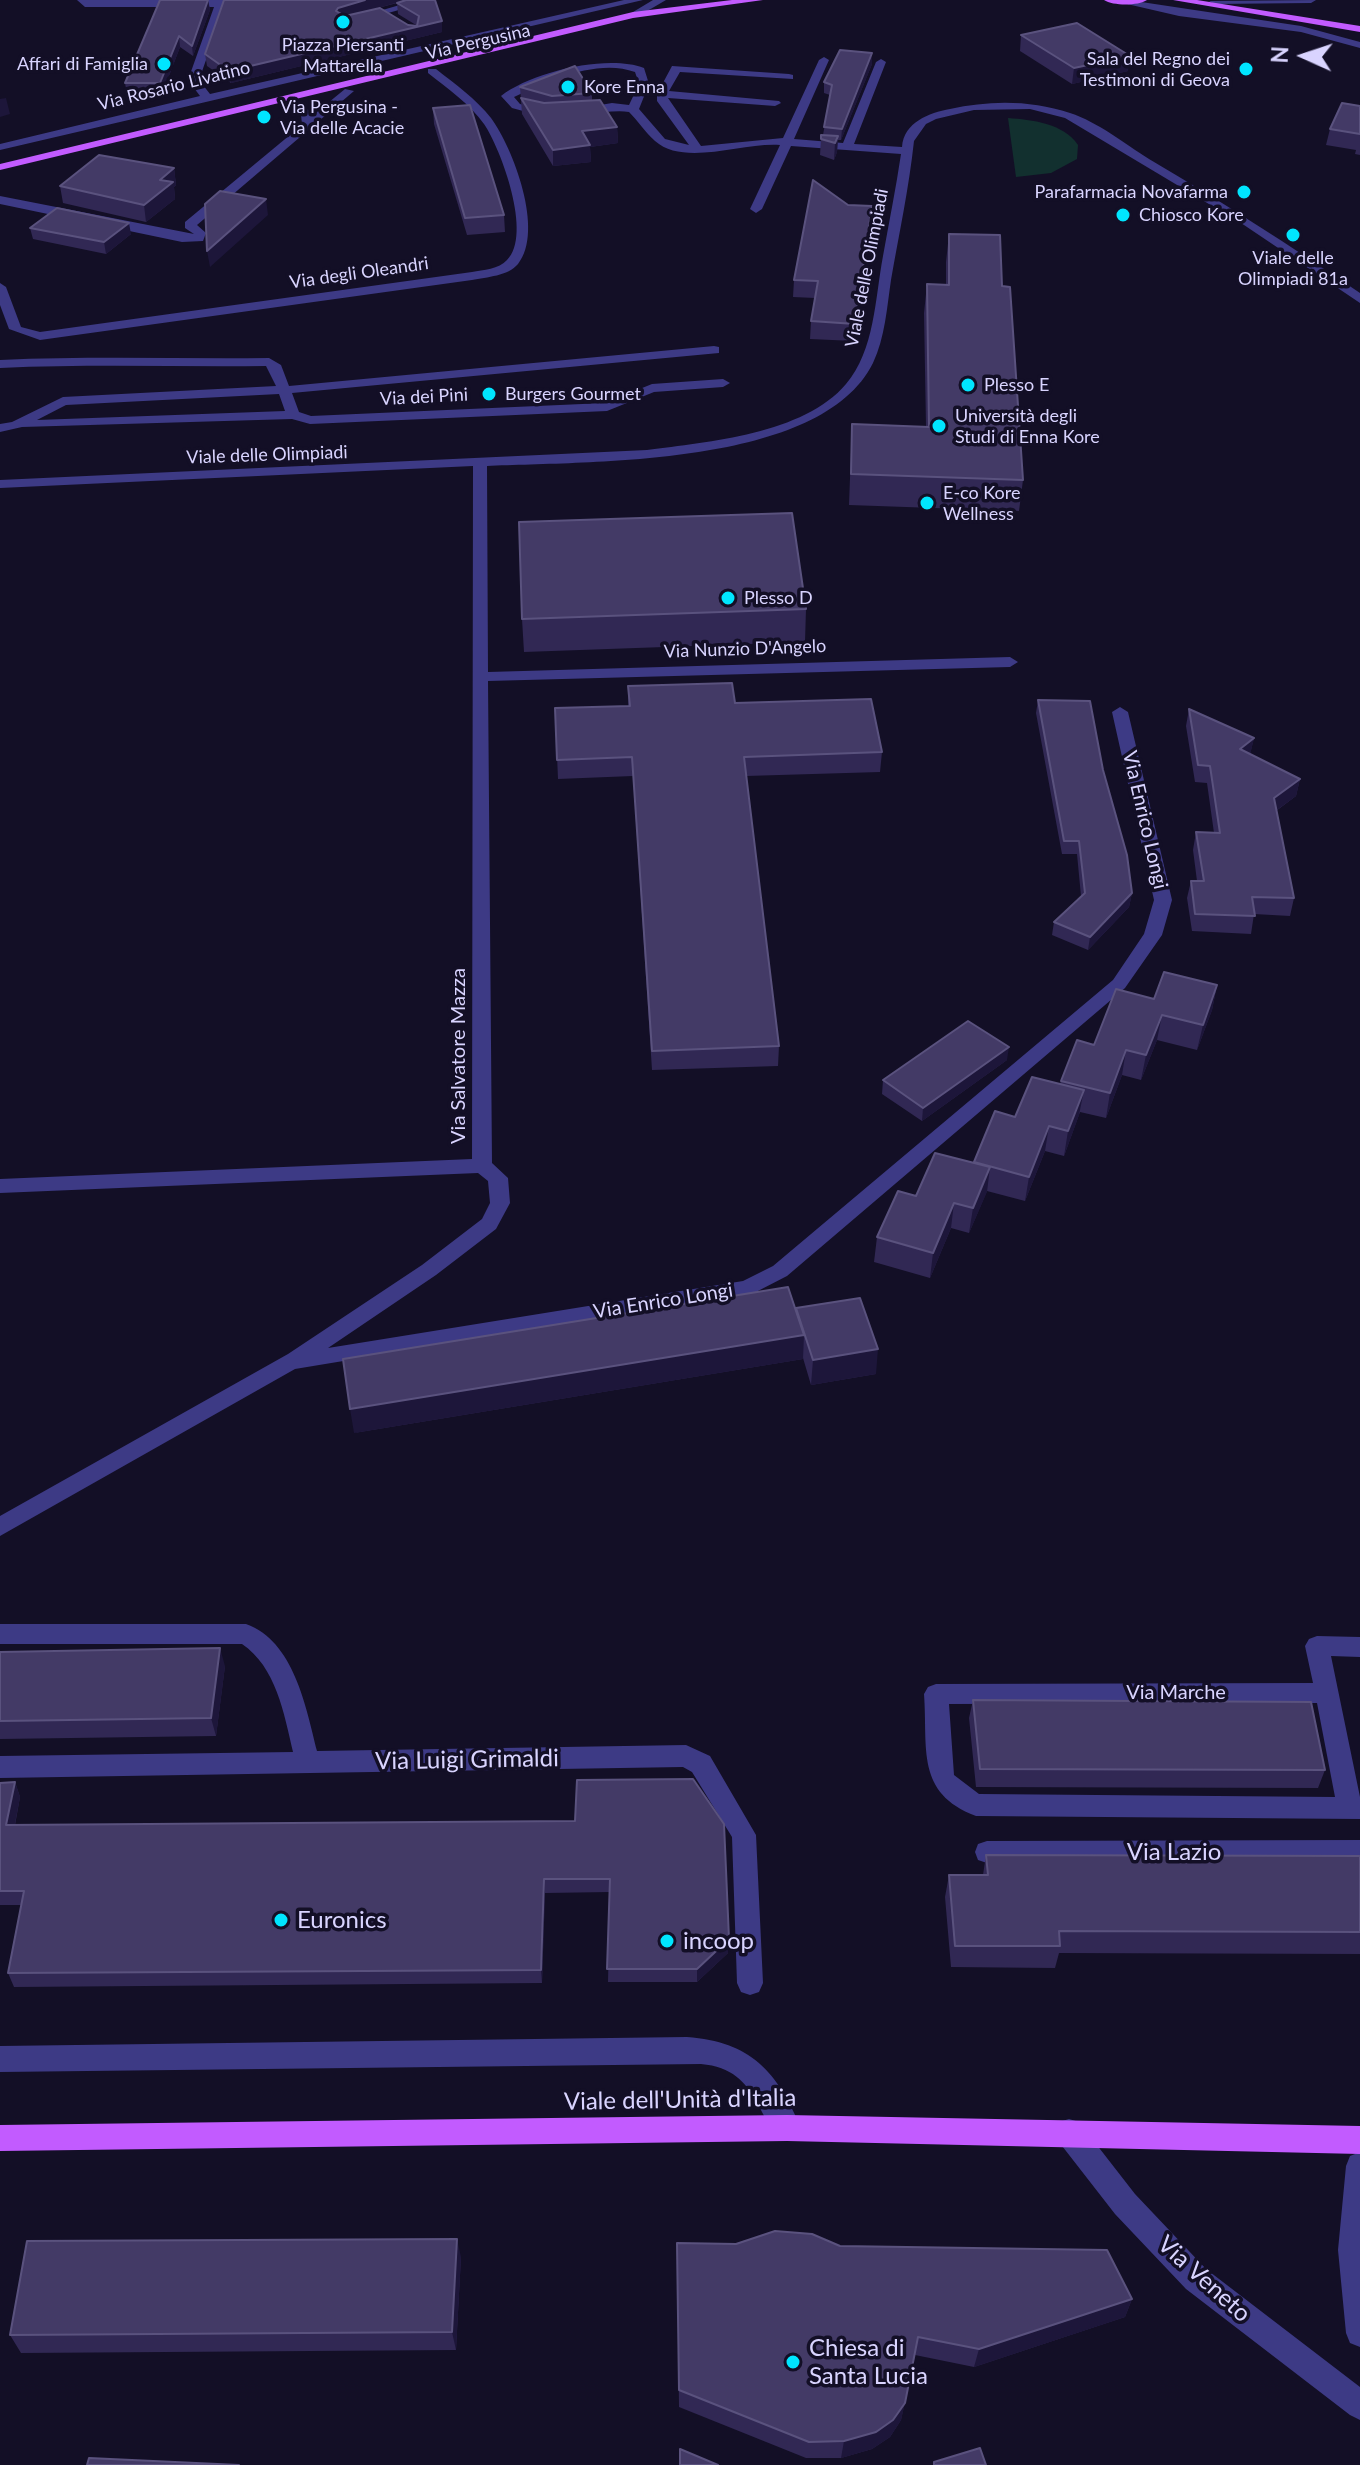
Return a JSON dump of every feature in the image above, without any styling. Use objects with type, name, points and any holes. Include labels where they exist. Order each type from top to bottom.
[{"type":"main road","name":"Via Pergusina","points":[[0,167],[633,15],[684,6],[758,0]]},
{"type":"main road","points":[[1096,0],[1144,0]]},
{"type":"main road","points":[[1178,0],[1360,29]]},
{"type":"main road","points":[[1212,0],[1250,10]]},
{"type":"main road","name":"Via Pergusina","points":[[0,174],[732,3]]},
{"type":"main road","name":"Viale dell'Unità d'Italia","points":[[0,2138],[787,2128],[1360,2140]]},
{"type":"street","points":[[345,22],[429,0]]},
{"type":"street","name":"Via Rosario Livatino","points":[[0,147],[206,96],[638,0]]},
{"type":"street","points":[[633,15],[661,0]]},
{"type":"street","points":[[1144,0],[1194,14]]},
{"type":"street","points":[[1212,0],[1311,0]]},
{"type":"street","points":[[1114,1],[1155,11],[1281,25],[1357,41]]},
{"type":"street","points":[[84,2],[221,2],[193,80],[206,96]]},
{"type":"street","points":[[382,12],[393,19]]},
{"type":"street","points":[[423,37],[434,44]]},
{"type":"street","points":[[756,209],[824,60]]},
{"type":"street","points":[[847,146],[881,62]]},
{"type":"street","points":[[554,113],[539,114],[516,106],[507,96],[531,84],[574,71],[635,66],[643,76],[644,84],[633,109]]},
{"type":"street","points":[[698,150],[663,101],[662,94],[676,68],[789,77]]},
{"type":"street","name":"Via degli Oleandri","points":[[2,302],[15,329],[40,336],[472,276],[512,264],[522,251],[524,239],[514,177],[489,123],[432,71]]},
{"type":"street","points":[[0,200],[182,238],[199,238],[200,233],[189,225],[349,91]]},
{"type":"street","points":[[662,94],[775,103]]},
{"type":"street","name":"Viale delle Olimpiadi","points":[[0,484],[647,454],[727,443],[787,425],[828,405],[866,364],[877,326],[907,151],[914,130],[932,116],[1000,105],[1051,110],[1110,137],[1248,222],[1360,299]]},
{"type":"street","points":[[284,106],[306,112],[308,126]]},
{"type":"street","points":[[568,111],[612,106],[633,109],[661,141],[698,150],[787,142],[907,151]]},
{"type":"street","points":[[0,287],[2,302]]},
{"type":"street","name":"Via dei Pini","points":[[16,425],[63,401],[285,390],[714,350]]},
{"type":"street","points":[[0,364],[80,360],[127,364],[257,360],[276,368],[293,415]]},
{"type":"street","name":"Via dei Pini","points":[[0,428],[293,415],[310,420],[607,407],[652,388],[723,383]]},
{"type":"street","name":"Via Salvatore Mazza","points":[[0,1186],[482,1166],[480,464]]},
{"type":"street","name":"Via Nunzio D'Angelo","points":[[480,677],[1010,662]]},
{"type":"street","name":"Via Enrico Longi","points":[[0,1527],[290,1362],[747,1288],[780,1271],[1119,984],[1153,935],[1163,900],[1120,712]]},
{"type":"street","points":[[290,1362],[429,1270],[489,1224],[500,1203],[498,1178],[482,1166]]},
{"type":"street","points":[[0,1634],[246,1634],[268,1649],[293,1703],[308,1763]]},
{"type":"street","points":[[1355,1808],[1317,1646],[1360,1647]]},
{"type":"street","name":"Via Marche","points":[[1327,1693],[936,1694],[942,1779],[959,1796],[976,1805],[1355,1808]]},
{"type":"street","name":"Via Luigi Grimaldi","points":[[0,1767],[686,1756],[701,1764],[744,1835],[750,1983]]},
{"type":"street","name":"Via Lazio","points":[[987,1852],[1360,1851]]},
{"type":"street","points":[[0,2059],[687,2050],[726,2055],[751,2073],[774,2100],[787,2128]]},
{"type":"street","name":"Via Veneto","points":[[1069,2132],[1125,2204],[1196,2279],[1360,2405]]},
{"type":"street","points":[[1360,2166],[1352,2205],[1354,2298],[1360,2333]]},
{"type":"green space","points":[[1008,118],[1056,127],[1078,145],[1077,159],[1051,173],[1016,177]]},
{"type":"building","points":[[160,0],[208,0],[192,46],[179,36],[160,83],[125,83]]},
{"type":"building","points":[[224,0],[365,0],[336,11],[345,16],[380,8],[408,25],[417,26],[419,16],[397,3],[435,0],[442,21],[229,71],[205,54]]},
{"type":"building","points":[[1077,23],[1130,56],[1074,68],[1021,35]]},
{"type":"building","points":[[840,50],[872,53],[842,129],[824,127],[832,85],[824,82]]},
{"type":"building","points":[[575,66],[592,93],[552,96],[520,87]]},
{"type":"building","points":[[521,98],[544,103],[600,100],[617,127],[582,131],[590,145],[553,150]]},
{"type":"building","points":[[1342,103],[1360,106],[1360,134],[1330,129]]},
{"type":"building","points":[[470,105],[504,215],[465,218],[433,108]]},
{"type":"building","points":[[821,135],[838,136],[835,143],[821,139]]},
{"type":"building","points":[[99,155],[174,168],[160,180],[173,182],[144,205],[60,186]]},
{"type":"building","points":[[813,180],[848,205],[872,206],[855,324],[811,321],[818,281],[794,280]]},
{"type":"building","points":[[220,191],[266,199],[207,251],[205,204]]},
{"type":"building","points":[[57,208],[129,223],[104,242],[30,228]]},
{"type":"building","name":"Plesso E","points":[[949,234],[1000,235],[1002,286],[1010,287],[1023,480],[851,474],[852,424],[929,427],[927,284],[949,285]]},
{"type":"building","points":[[792,513],[806,609],[522,619],[519,522]]},
{"type":"building","points":[[732,683],[735,703],[871,699],[882,752],[744,757],[779,1046],[652,1051],[632,757],[557,760],[555,708],[630,706],[628,686]]},
{"type":"building","points":[[1038,700],[1090,701],[1103,770],[1127,855],[1132,893],[1090,937],[1054,922],[1085,893],[1079,841],[1064,841]]},
{"type":"building","points":[[1189,709],[1254,738],[1240,749],[1300,779],[1274,798],[1294,898],[1252,897],[1255,916],[1195,914],[1191,881],[1204,881],[1196,832],[1220,833],[1210,766],[1198,765]]},
{"type":"building","points":[[1164,972],[1217,985],[1203,1025],[1162,1015],[1146,1055],[1126,1050],[1110,1093],[1061,1081],[1077,1040],[1094,1045],[1116,989],[1154,999]]},
{"type":"building","points":[[968,1021],[1009,1047],[923,1108],[883,1080]]},
{"type":"building","points":[[1032,1077],[1084,1090],[1068,1131],[1049,1126],[1029,1177],[974,1162],[995,1111],[1015,1117]]},
{"type":"building","points":[[935,1153],[990,1167],[973,1208],[954,1203],[933,1253],[877,1237],[898,1191],[916,1196]]},
{"type":"building","points":[[788,1287],[804,1335],[350,1409],[343,1359]]},
{"type":"building","points":[[860,1298],[878,1349],[813,1360],[796,1308]]},
{"type":"building","points":[[220,1648],[211,1718],[0,1721],[0,1652]]},
{"type":"building","points":[[973,1700],[1311,1702],[1325,1770],[980,1769]]},
{"type":"building","points":[[693,1779],[724,1824],[729,1939],[697,1969],[607,1969],[610,1879],[544,1879],[541,1970],[8,1973],[24,1891],[0,1891],[0,1783],[15,1782],[6,1825],[575,1821],[577,1780]]},
{"type":"building","points":[[986,1855],[1360,1856],[1360,1932],[1059,1931],[1060,1946],[955,1946],[949,1875],[988,1875]]},
{"type":"building","name":"Chiesa di Santa Lucia","points":[[775,2231],[812,2234],[840,2246],[1107,2250],[1132,2299],[979,2349],[918,2337],[905,2403],[893,2420],[876,2432],[844,2441],[809,2442],[679,2390],[677,2243],[736,2244]]},
{"type":"building","points":[[457,2239],[452,2332],[10,2335],[27,2241]]},
{"type":"building","points":[[980,2448],[986,2465],[934,2465],[934,2462]]},
{"type":"building","points":[[680,2449],[718,2465],[680,2465]]},
{"type":"building","points":[[89,2458],[239,2465],[87,2465]]},
{"type":"place","name":"Piazza Piersanti Mattarella","points":[[343,22]]},
{"type":"place","name":"Affari di Famiglia","points":[[164,64]]},
{"type":"place","name":"Sala del Regno dei Testimoni di Geova","points":[[1246,69]]},
{"type":"place","name":"Kore Enna","points":[[568,87]]},
{"type":"place","name":"Via Pergusina - Via delle Acacie","points":[[264,117]]},
{"type":"place","name":"Parafarmacia Novafarma","points":[[1244,192]]},
{"type":"place","name":"Chiosco Kore","points":[[1123,215]]},
{"type":"place","name":"Viale delle Olimpiadi 81a","points":[[1293,235]]},
{"type":"place","name":"Plesso E","points":[[968,385]]},
{"type":"place","name":"Burgers Gourmet","points":[[489,394]]},
{"type":"place","name":"Università degli Studi di Enna Kore","points":[[939,426]]},
{"type":"place","name":"E-co Kore Wellness","points":[[927,503]]},
{"type":"place","name":"Plesso D","points":[[728,598]]},
{"type":"place","name":"Euronics","points":[[281,1920]]},
{"type":"place","name":"incoop","points":[[667,1941]]},
{"type":"place","name":"Chiesa di Santa Lucia","points":[[793,2362]]}]
